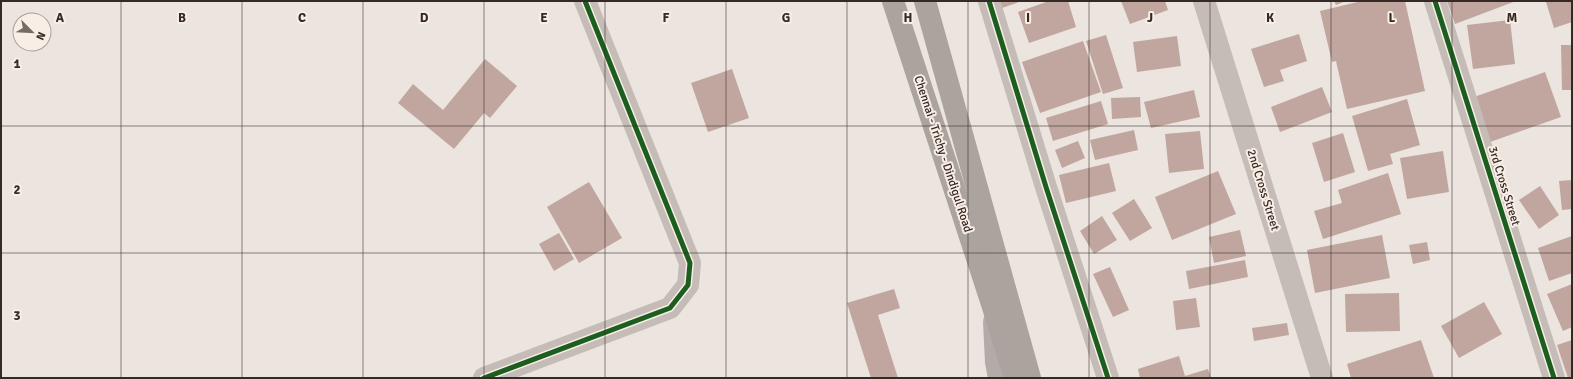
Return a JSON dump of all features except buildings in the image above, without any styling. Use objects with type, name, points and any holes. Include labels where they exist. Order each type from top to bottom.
[{"type":"highway","name":"Chennai - Trichy - Dindigul Road","points":[[893,1],[1001,305]]},
{"type":"highway","name":"Chennai - Trichy - Dindigul Road","points":[[925,1],[1001,305]]},
{"type":"highway","points":[[1001,305],[1015,378]]},
{"type":"highway","points":[[1001,305],[1030,378]]},
{"type":"main road","points":[[999,378],[996,362],[1001,305]]},
{"type":"main road","points":[[1001,305],[1040,378]]},
{"type":"street","points":[[484,378],[670,308],[688,284],[690,263],[585,1]]},
{"type":"street","points":[[989,1],[1046,187],[1108,378]]},
{"type":"street","name":"2nd Cross Street","points":[[1204,1],[1322,378]]},
{"type":"street","name":"3rd Cross Street","points":[[1435,1],[1554,378]]},
{"type":"cycle path","points":[[484,378],[670,308],[688,285],[690,263],[585,1]]},
{"type":"cycle path","points":[[989,1],[1046,187],[1108,378]]},
{"type":"cycle path","points":[[1435,1],[1554,378]]}]
